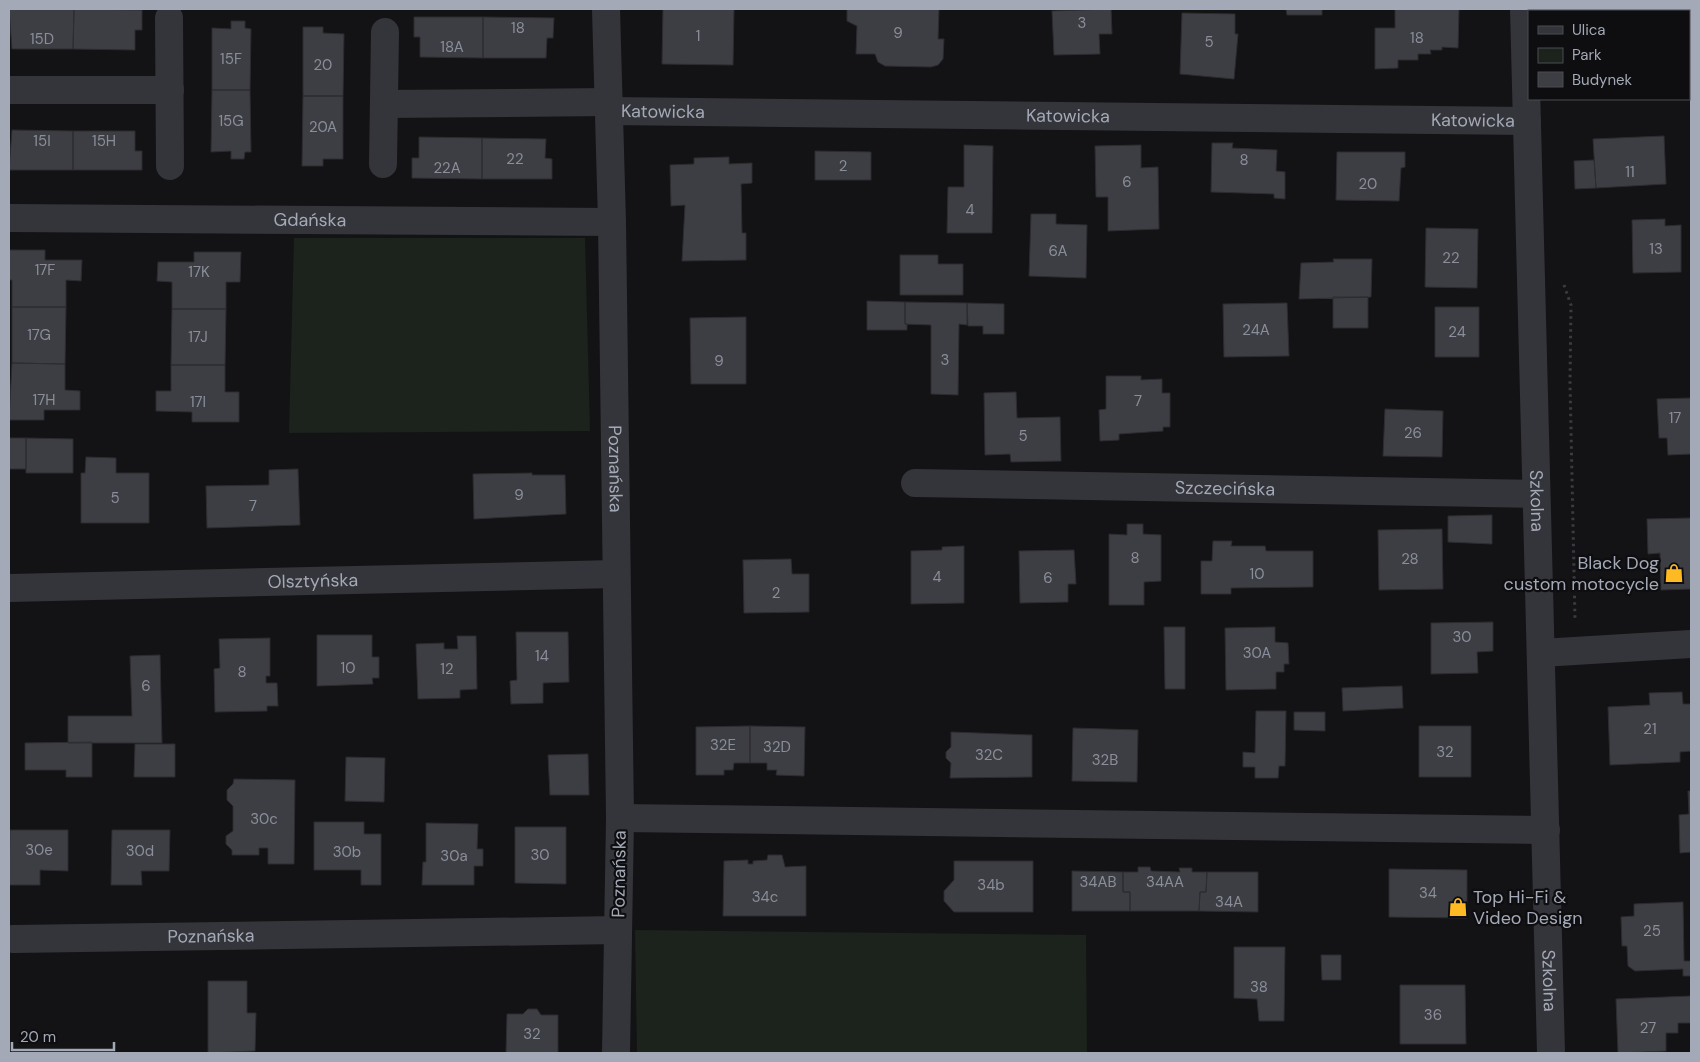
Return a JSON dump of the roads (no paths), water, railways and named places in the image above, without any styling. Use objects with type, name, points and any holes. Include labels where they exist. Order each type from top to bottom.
[{"type":"street","name":"Poznańska","points":[[606,9],[612,222],[620,818],[616,1053]]},
{"type":"street","name":"Szkolna","points":[[1524,9],[1551,1053]]},
{"type":"street","points":[[169,18],[170,166]]},
{"type":"street","points":[[383,164],[385,32]]},
{"type":"street","points":[[9,90],[170,90]]},
{"type":"street","name":"Katowicka","points":[[384,104],[1526,121]]},
{"type":"street","name":"Gdańska","points":[[9,218],[612,222]]},
{"type":"street","name":"Szczecińska","points":[[914,483],[1536,494]]},
{"type":"street","name":"Olsztyńska","points":[[9,588],[616,574]]},
{"type":"street","points":[[1541,653],[1691,644]]},
{"type":"street","points":[[620,818],[1546,830]]},
{"type":"street","name":"Poznańska","points":[[13,939],[618,930]]},
{"type":"place","name":"Black Dog custom motocycle","points":[[1674,573]]},
{"type":"place","name":"Top Hi-Fi & Video Design","points":[[1458,907]]}]
